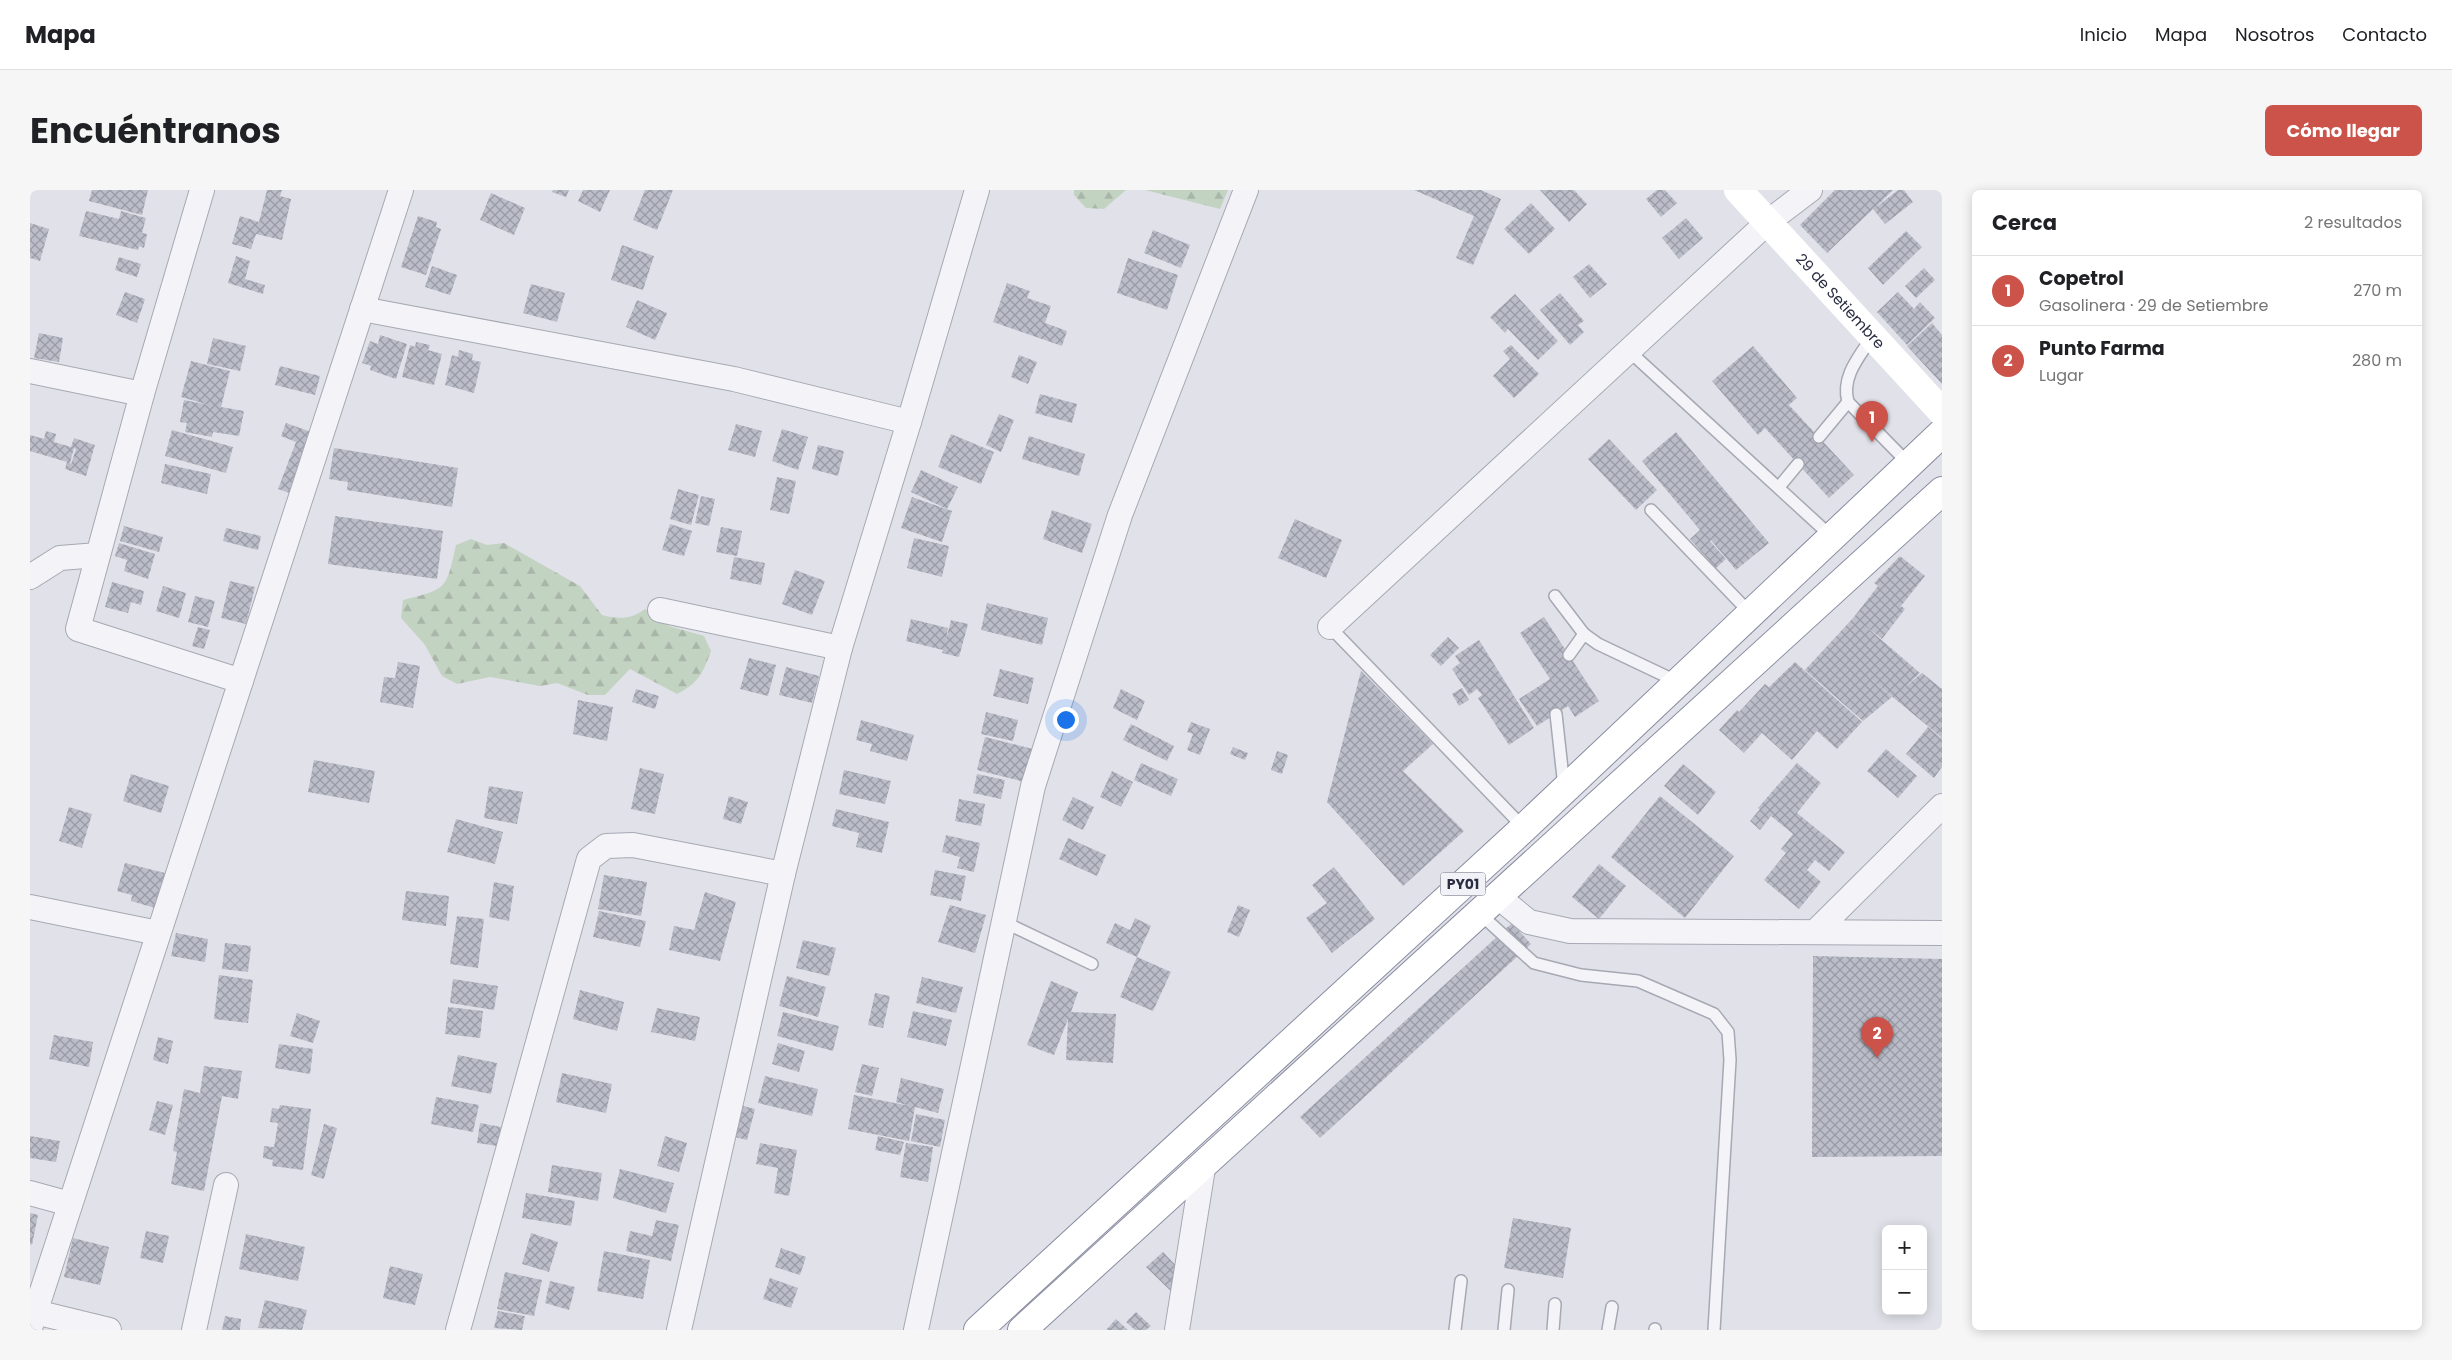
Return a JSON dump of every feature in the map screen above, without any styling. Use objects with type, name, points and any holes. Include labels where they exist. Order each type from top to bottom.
[{"type":"main road","name":"29 de Setiembre","points":[[1738,190],[1769,221],[1942,412]]},
{"type":"main road","name":"PY01","points":[[978,1330],[1524,828],[1942,433]]},
{"type":"main road","name":"PY01","points":[[1022,1330],[1942,491]]},
{"type":"street","points":[[202,190],[142,394],[78,629],[241,681]]},
{"type":"street","points":[[109,1330],[32,1320],[401,190]]},
{"type":"street","points":[[679,1330],[783,874],[840,648],[977,190]]},
{"type":"street","points":[[916,1330],[1033,786],[1083,625],[1120,515],[1246,190]]},
{"type":"street","points":[[1330,627],[1769,221],[1810,190]]},
{"type":"street","points":[[362,309],[734,379],[909,422]]},
{"type":"street","points":[[30,371],[142,394]]},
{"type":"street","points":[[30,577],[60,558],[98,555]]},
{"type":"street","points":[[660,610],[840,648]]},
{"type":"street","points":[[1815,932],[1942,806]]},
{"type":"street","points":[[458,1330],[589,859],[606,846],[633,844],[783,874]]},
{"type":"street","points":[[1488,904],[1529,922],[1570,931],[1942,933]]},
{"type":"street","points":[[30,908],[158,934]]},
{"type":"street","points":[[1177,1330],[1204,1162]]},
{"type":"street","points":[[194,1330],[226,1185]]},
{"type":"street","points":[[30,1193],[70,1204]]},
{"type":"lane","points":[[1872,335],[1850,370],[1846,392],[1848,402],[1909,464]]},
{"type":"lane","points":[[1629,351],[1741,456],[1779,487],[1832,537]]},
{"type":"lane","points":[[1819,438],[1848,402]]},
{"type":"lane","points":[[1779,487],[1798,464]]},
{"type":"lane","points":[[1652,510],[1751,614]]},
{"type":"lane","points":[[1555,596],[1584,634],[1615,654],[1678,682]]},
{"type":"lane","points":[[1330,627],[1524,828]]},
{"type":"lane","points":[[1569,655],[1584,634]]},
{"type":"lane","points":[[1556,714],[1565,789]]},
{"type":"lane","points":[[1488,904],[1534,963],[1581,975],[1638,981],[1714,1014],[1728,1032],[1730,1060],[1714,1330]]},
{"type":"lane","points":[[1004,922],[1092,964]]},
{"type":"lane","points":[[1455,1330],[1461,1281]]},
{"type":"lane","points":[[1504,1330],[1508,1290]]},
{"type":"lane","points":[[1553,1330],[1555,1304]]},
{"type":"lane","points":[[1608,1330],[1612,1307]]},
{"type":"green space","points":[[1074,190],[1126,190],[1104,209],[1086,208],[1074,195]]},
{"type":"green space","points":[[1145,190],[1228,190],[1220,209]]},
{"type":"green space","points":[[471,539],[487,545],[504,543],[580,586],[602,615],[624,618],[640,613],[645,609],[669,626],[704,636],[711,651],[703,671],[690,686],[677,694],[630,669],[605,695],[588,695],[557,683],[540,686],[490,677],[457,684],[442,676],[425,645],[401,618],[403,600],[429,593],[443,585],[450,571],[456,545]]},
{"type":"building","points":[[92,190],[148,190],[142,215],[89,201]]},
{"type":"building","points":[[267,190],[282,190],[280,196],[291,199],[282,240],[256,234],[251,249],[232,244],[240,216],[259,222]]},
{"type":"building","points":[[553,190],[569,190],[566,197],[552,192]]},
{"type":"building","points":[[583,190],[610,190],[600,212],[578,201]]},
{"type":"building","points":[[645,190],[673,190],[657,230],[633,220]]},
{"type":"building","points":[[1414,190],[1481,190],[1501,199],[1473,265],[1456,258],[1474,216]]},
{"type":"building","points":[[1540,190],[1574,190],[1587,204],[1569,222]]},
{"type":"building","points":[[1657,190],[1665,190],[1677,203],[1661,217],[1646,199]]},
{"type":"building","points":[[1835,190],[1893,190],[1875,208],[1898,190],[1904,190],[1913,202],[1885,224],[1873,209],[1827,253],[1800,225]]},
{"type":"building","points":[[491,193],[525,208],[514,235],[480,220]]},
{"type":"building","points":[[1531,203],[1555,229],[1529,254],[1504,229]]},
{"type":"building","points":[[86,211],[119,219],[121,211],[146,218],[142,233],[147,234],[144,248],[139,246],[138,250],[79,236]]},
{"type":"building","points":[[418,216],[437,222],[436,227],[441,229],[426,275],[401,267]]},
{"type":"building","points":[[1686,218],[1703,238],[1679,259],[1662,238]]},
{"type":"building","points":[[30,223],[49,229],[40,261],[30,258]]},
{"type":"building","points":[[1153,230],[1190,245],[1181,268],[1144,253]]},
{"type":"building","points":[[1906,231],[1922,247],[1883,285],[1868,268]]},
{"type":"building","points":[[622,245],[654,256],[643,290],[611,280]]},
{"type":"building","points":[[236,256],[250,261],[245,279],[265,285],[263,294],[228,283]]},
{"type":"building","points":[[119,257],[141,264],[137,277],[115,270]]},
{"type":"building","points":[[1128,258],[1178,275],[1167,310],[1117,293]]},
{"type":"building","points":[[1589,264],[1607,284],[1590,298],[1573,277]]},
{"type":"building","points":[[432,266],[457,275],[450,295],[425,287]]},
{"type":"building","points":[[1924,268],[1935,280],[1916,298],[1905,286]]},
{"type":"building","points":[[1007,283],[1030,291],[1027,298],[1051,306],[1045,323],[1067,331],[1062,346],[993,322]]},
{"type":"building","points":[[531,284],[565,293],[557,322],[523,313]]},
{"type":"building","points":[[125,292],[145,299],[137,323],[116,315]]},
{"type":"building","points":[[1898,292],[1914,309],[1920,302],[1935,318],[1907,345],[1877,312]]},
{"type":"building","points":[[1560,293],[1584,321],[1578,325],[1584,332],[1570,345],[1540,310]]},
{"type":"building","points":[[1515,294],[1558,341],[1538,360],[1508,329],[1505,333],[1490,317]]},
{"type":"building","points":[[637,300],[667,313],[655,340],[626,327]]},
{"type":"building","points":[[1932,323],[1942,335],[1942,384],[1907,346]]},
{"type":"building","points":[[39,333],[63,338],[59,362],[34,358]]},
{"type":"building","points":[[380,335],[407,344],[396,379],[370,370],[371,366],[362,363],[370,341],[378,344]]},
{"type":"building","points":[[213,338],[246,346],[240,371],[207,364]]},
{"type":"building","points":[[416,342],[430,345],[428,350],[442,354],[434,385],[402,377],[410,345],[415,347]]},
{"type":"building","points":[[1511,345],[1539,374],[1514,398],[1493,376],[1510,359],[1503,351]]},
{"type":"building","points":[[1753,346],[1797,398],[1789,405],[1854,475],[1829,498],[1765,428],[1758,435],[1712,381]]},
{"type":"building","points":[[459,350],[473,354],[472,360],[481,362],[474,393],[445,385],[452,355],[458,357]]},
{"type":"building","points":[[1019,355],[1037,362],[1028,384],[1011,377]]},
{"type":"building","points":[[191,361],[230,371],[221,407],[244,411],[239,436],[213,432],[212,437],[185,432],[187,423],[180,422],[184,400],[209,405],[181,397]]},
{"type":"building","points":[[280,366],[320,376],[315,395],[275,385]]},
{"type":"building","points":[[1040,394],[1077,404],[1072,423],[1035,413]]},
{"type":"building","points":[[999,414],[1014,420],[1001,452],[986,445]]},
{"type":"building","points":[[286,423],[317,434],[295,495],[278,489],[296,442],[281,436]]},
{"type":"building","points":[[736,424],[762,431],[755,457],[728,450]]},
{"type":"building","points":[[782,429],[808,437],[798,470],[772,461]]},
{"type":"building","points":[[172,430],[233,447],[226,473],[165,456]]},
{"type":"building","points":[[46,431],[56,434],[54,442],[71,447],[74,438],[95,445],[86,476],[65,469],[67,462],[30,451],[30,435],[44,439]],"holes":[[[74,448],[76,449],[71,464]]]},
{"type":"building","points":[[1676,432],[1769,543],[1736,570],[1711,540],[1726,559],[1716,568],[1690,539],[1700,530],[1642,461]]},
{"type":"building","points":[[951,434],[994,452],[981,484],[938,467]]},
{"type":"building","points":[[1029,436],[1085,454],[1079,476],[1022,459]]},
{"type":"building","points":[[1609,439],[1657,490],[1636,510],[1588,459]]},
{"type":"building","points":[[818,445],[844,451],[838,476],[812,469]]},
{"type":"building","points":[[334,448],[458,468],[452,507],[347,490],[348,482],[329,479]]},
{"type":"building","points":[[165,464],[211,474],[207,494],[161,483]]},
{"type":"building","points":[[921,470],[958,487],[947,509],[911,492]]},
{"type":"building","points":[[777,477],[796,481],[789,514],[770,510]]},
{"type":"building","points":[[678,489],[699,495],[691,525],[670,519]]},
{"type":"building","points":[[701,496],[715,499],[709,526],[695,523]]},
{"type":"building","points":[[912,497],[952,511],[942,542],[901,528]]},
{"type":"building","points":[[1052,510],[1092,524],[1082,553],[1043,539]]},
{"type":"building","points":[[335,516],[443,531],[437,579],[328,564]]},
{"type":"building","points":[[1295,519],[1342,540],[1326,578],[1278,558]]},
{"type":"building","points":[[670,524],[692,531],[684,556],[662,550]]},
{"type":"building","points":[[124,526],[163,537],[159,552],[120,541]]},
{"type":"building","points":[[721,527],[742,531],[737,556],[716,552]]},
{"type":"building","points":[[226,528],[261,536],[258,550],[223,541]]},
{"type":"building","points":[[914,538],[949,546],[942,577],[907,568]]},
{"type":"building","points":[[119,543],[155,554],[148,579],[124,571],[127,560],[115,556]]},
{"type":"building","points":[[1900,556],[1925,576],[1901,606],[1905,609],[1882,639],[1863,624],[1920,673],[1905,687],[1922,673],[1942,689],[1942,738],[1865,674],[1892,697],[1863,721],[1805,670],[1854,617],[1878,586],[1874,583]]},
{"type":"building","points":[[734,557],[765,563],[761,585],[730,579]]},
{"type":"building","points":[[795,570],[825,581],[812,615],[782,604]]},
{"type":"building","points":[[230,581],[255,587],[246,624],[221,618]]},
{"type":"building","points":[[112,582],[144,591],[141,605],[131,602],[128,613],[105,607]]},
{"type":"building","points":[[163,586],[186,593],[179,618],[156,611]]},
{"type":"building","points":[[195,596],[215,601],[208,627],[188,622]]},
{"type":"building","points":[[987,603],[1048,618],[1042,645],[981,630]]},
{"type":"building","points":[[1544,617],[1599,701],[1575,717],[1568,706],[1537,726],[1519,699],[1550,679],[1520,633]]},
{"type":"building","points":[[911,619],[948,628],[946,640],[951,620],[968,624],[959,657],[942,653],[943,650],[906,641]]},
{"type":"building","points":[[198,627],[210,630],[204,649],[192,646]]},
{"type":"building","points":[[1448,637],[1459,648],[1441,666],[1430,655]]},
{"type":"building","points":[[1479,640],[1534,728],[1509,745],[1478,698],[1482,695],[1477,689],[1469,695],[1452,669],[1460,663],[1455,656]]},
{"type":"building","points":[[749,658],[776,665],[768,696],[740,689]]},
{"type":"building","points":[[398,662],[420,666],[413,708],[380,702],[384,677],[395,678]]},
{"type":"building","points":[[1795,662],[1862,722],[1837,749],[1817,731],[1792,760],[1762,733],[1744,753],[1719,730],[1765,684],[1769,687]]},
{"type":"building","points":[[786,667],[819,676],[812,703],[779,695]]},
{"type":"building","points":[[1000,669],[1034,678],[1028,704],[993,696]]},
{"type":"building","points":[[1361,671],[1433,744],[1403,771],[1464,831],[1403,886],[1327,802]]},
{"type":"building","points":[[1462,688],[1469,700],[1459,706],[1452,694]]},
{"type":"building","points":[[636,689],[659,696],[655,709],[632,702]]},
{"type":"building","points":[[1121,689],[1145,701],[1137,720],[1113,708]]},
{"type":"building","points":[[578,700],[613,707],[607,741],[573,734]]},
{"type":"building","points":[[986,712],[1018,720],[1013,741],[981,734]]},
{"type":"building","points":[[861,720],[914,735],[907,761],[870,751],[872,744],[856,740]]},
{"type":"building","points":[[1191,722],[1210,729],[1200,755],[1187,750],[1193,734],[1187,732]]},
{"type":"building","points":[[1131,724],[1174,746],[1167,761],[1123,740]]},
{"type":"building","points":[[1928,727],[1942,739],[1942,767],[1934,778],[1906,754]]},
{"type":"building","points":[[985,737],[1033,749],[1025,782],[977,770]]},
{"type":"building","points":[[1233,747],[1248,753],[1245,760],[1230,754]]},
{"type":"building","points":[[1886,749],[1917,776],[1898,798],[1867,771]]},
{"type":"building","points":[[1277,751],[1288,755],[1282,774],[1271,770]]},
{"type":"building","points":[[314,760],[375,771],[369,803],[308,792]]},
{"type":"building","points":[[1141,763],[1178,779],[1171,796],[1134,780]]},
{"type":"building","points":[[1797,763],[1821,783],[1797,813],[1845,852],[1829,871],[1815,860],[1807,870],[1821,882],[1799,909],[1764,880],[1786,853],[1781,849],[1793,834],[1771,816],[1760,830],[1750,821],[1760,809],[1758,808]]},
{"type":"building","points":[[1683,764],[1716,792],[1698,815],[1664,786]]},
{"type":"building","points":[[640,768],[664,774],[655,814],[631,809]]},
{"type":"building","points":[[844,770],[891,781],[885,804],[839,794]]},
{"type":"building","points":[[1112,771],[1133,782],[1121,807],[1100,797]]},
{"type":"building","points":[[131,774],[169,786],[161,813],[123,801]]},
{"type":"building","points":[[977,774],[1005,780],[1001,799],[973,793]]},
{"type":"building","points":[[489,786],[523,792],[517,824],[484,818]]},
{"type":"building","points":[[729,796],[748,802],[741,824],[723,819]]},
{"type":"building","points":[[1660,796],[1734,856],[1685,918],[1611,857]]},
{"type":"building","points":[[1073,797],[1094,807],[1083,830],[1062,820]]},
{"type":"building","points":[[959,799],[985,804],[981,826],[955,821]]},
{"type":"building","points":[[69,807],[92,814],[82,848],[59,841]]},
{"type":"building","points":[[836,809],[889,822],[882,853],[856,847],[859,833],[832,826]]},
{"type":"building","points":[[456,819],[503,832],[495,864],[447,852]]},
{"type":"building","points":[[946,835],[980,843],[974,872],[957,868],[960,857],[942,852]]},
{"type":"building","points":[[1068,838],[1106,855],[1097,876],[1059,859]]},
{"type":"building","points":[[125,863],[165,873],[155,908],[131,901],[132,895],[117,891]]},
{"type":"building","points":[[1599,864],[1626,886],[1599,919],[1572,897]]},
{"type":"building","points":[[1334,867],[1375,919],[1332,953],[1306,918],[1327,903],[1312,885]]},
{"type":"building","points":[[935,870],[966,876],[961,901],[930,895]]},
{"type":"building","points":[[604,875],[647,882],[641,916],[598,909]]},
{"type":"building","points":[[494,882],[514,886],[509,921],[489,917]]},
{"type":"building","points":[[406,891],[449,896],[446,926],[402,920]]},
{"type":"building","points":[[705,892],[736,902],[720,961],[669,950],[674,926],[694,930]]},
{"type":"building","points":[[950,905],[986,915],[975,953],[938,942]]},
{"type":"building","points":[[1238,905],[1250,910],[1239,937],[1227,932]]},
{"type":"building","points":[[599,911],[646,921],[640,947],[593,937]]},
{"type":"building","points":[[457,916],[484,919],[478,968],[450,964]]},
{"type":"building","points":[[1135,918],[1151,926],[1137,957],[1106,943],[1115,923],[1130,930]]},
{"type":"building","points":[[1512,923],[1531,944],[1320,1138],[1300,1117]]},
{"type":"building","points":[[176,933],[208,939],[205,962],[171,956]]},
{"type":"building","points":[[803,940],[836,948],[829,976],[796,968]]},
{"type":"building","points":[[225,943],[251,946],[248,972],[222,969]]},
{"type":"building","points":[[1813,956],[1942,959],[1942,1156],[1812,1157]]},
{"type":"building","points":[[1137,957],[1171,972],[1153,1011],[1120,997]]},
{"type":"building","points":[[219,975],[253,980],[248,1023],[214,1019]]},
{"type":"building","points":[[787,976],[826,987],[818,1017],[779,1006]]},
{"type":"building","points":[[922,977],[963,987],[956,1013],[916,1003]]},
{"type":"building","points":[[453,979],[498,986],[494,1010],[450,1003]]},
{"type":"building","points":[[1051,981],[1078,992],[1071,1012],[1116,1014],[1113,1063],[1066,1060],[1068,1019],[1054,1055],[1027,1045]]},
{"type":"building","points":[[580,990],[624,1002],[617,1031],[573,1019]]},
{"type":"building","points":[[875,993],[890,996],[883,1028],[868,1025]]},
{"type":"building","points":[[448,1007],[483,1011],[480,1038],[445,1034]]},
{"type":"building","points":[[657,1008],[700,1017],[695,1041],[651,1032]]},
{"type":"building","points":[[913,1011],[952,1020],[946,1046],[907,1037]]},
{"type":"building","points":[[783,1012],[839,1026],[833,1051],[777,1036]]},
{"type":"building","points":[[297,1013],[320,1021],[313,1043],[290,1036]]},
{"type":"building","points":[[54,1035],[93,1042],[89,1067],[49,1059]]},
{"type":"building","points":[[158,1037],[173,1041],[168,1064],[153,1060]]},
{"type":"building","points":[[778,1043],[805,1051],[799,1072],[772,1064]]},
{"type":"building","points":[[279,1044],[313,1049],[310,1074],[275,1068]]},
{"type":"building","points":[[458,1055],[497,1063],[491,1094],[451,1086]]},
{"type":"building","points":[[862,1064],[879,1068],[872,1096],[855,1092]]},
{"type":"building","points":[[204,1066],[242,1071],[238,1099],[222,1096],[204,1191],[171,1184],[177,1152],[173,1151],[184,1089],[200,1093]]},
{"type":"building","points":[[562,1073],[612,1084],[606,1113],[556,1102]]},
{"type":"building","points":[[765,1076],[818,1089],[812,1116],[758,1103]]},
{"type":"building","points":[[901,1078],[944,1089],[938,1113],[915,1107],[909,1141],[848,1129],[854,1095],[910,1106],[896,1102]]},
{"type":"building","points":[[436,1097],[479,1105],[473,1132],[431,1124]]},
{"type":"building","points":[[157,1101],[173,1105],[165,1135],[149,1130]]},
{"type":"building","points":[[735,1104],[755,1109],[747,1140],[727,1135]]},
{"type":"building","points":[[280,1105],[311,1109],[303,1170],[272,1166],[273,1160],[263,1158],[264,1146],[274,1147],[278,1123],[270,1122],[272,1108],[279,1109]]},
{"type":"building","points":[[916,1114],[945,1120],[940,1147],[911,1141]]},
{"type":"building","points":[[480,1123],[501,1127],[498,1146],[477,1143]]},
{"type":"building","points":[[324,1124],[337,1128],[324,1179],[311,1175]]},
{"type":"building","points":[[30,1136],[60,1141],[56,1162],[30,1158]]},
{"type":"building","points":[[665,1136],[687,1143],[679,1172],[657,1166]]},
{"type":"building","points":[[878,1136],[904,1142],[900,1155],[875,1150]]},
{"type":"building","points":[[760,1143],[797,1150],[789,1196],[774,1193],[778,1168],[756,1164]]},
{"type":"building","points":[[906,1143],[933,1147],[928,1182],[900,1177]]},
{"type":"building","points":[[552,1165],[602,1173],[598,1201],[548,1192]]},
{"type":"building","points":[[620,1169],[674,1183],[666,1213],[613,1198]]},
{"type":"building","points":[[526,1193],[575,1201],[571,1226],[522,1218]]},
{"type":"building","points":[[30,1213],[38,1215],[32,1245],[30,1244]]},
{"type":"building","points":[[1513,1218],[1571,1228],[1563,1278],[1504,1268]]},
{"type":"building","points":[[656,1220],[679,1225],[671,1261],[626,1251],[630,1231],[652,1236]]},
{"type":"building","points":[[146,1231],[169,1236],[163,1263],[140,1258]]},
{"type":"building","points":[[531,1233],[558,1242],[549,1272],[522,1264]]},
{"type":"building","points":[[246,1234],[305,1247],[298,1281],[239,1269]]},
{"type":"building","points":[[73,1238],[109,1247],[100,1285],[64,1277]]},
{"type":"building","points":[[781,1248],[806,1257],[800,1275],[775,1267]]},
{"type":"building","points":[[604,1251],[650,1260],[643,1299],[597,1291]]},
{"type":"building","points":[[1163,1252],[1185,1275],[1181,1301],[1146,1267]]},
{"type":"building","points":[[390,1266],[423,1274],[415,1305],[383,1298]]},
{"type":"building","points":[[505,1272],[542,1280],[534,1316],[497,1309]]},
{"type":"building","points":[[770,1278],[798,1288],[791,1308],[763,1299]]},
{"type":"building","points":[[550,1281],[575,1287],[569,1310],[545,1303]]},
{"type":"building","points":[[265,1300],[307,1310],[302,1330],[258,1328]]},
{"type":"building","points":[[498,1311],[525,1316],[522,1330],[494,1328]]},
{"type":"building","points":[[1136,1312],[1151,1326],[1146,1330],[1135,1330],[1126,1322]]},
{"type":"building","points":[[225,1316],[241,1319],[240,1330],[222,1330]]},
{"type":"building","points":[[1116,1319],[1128,1330],[1106,1330]]},
{"type":"place","name":"Copetrol","points":[[1872,442]]},
{"type":"place","name":"Punto Farma","points":[[1877,1058]]}]
